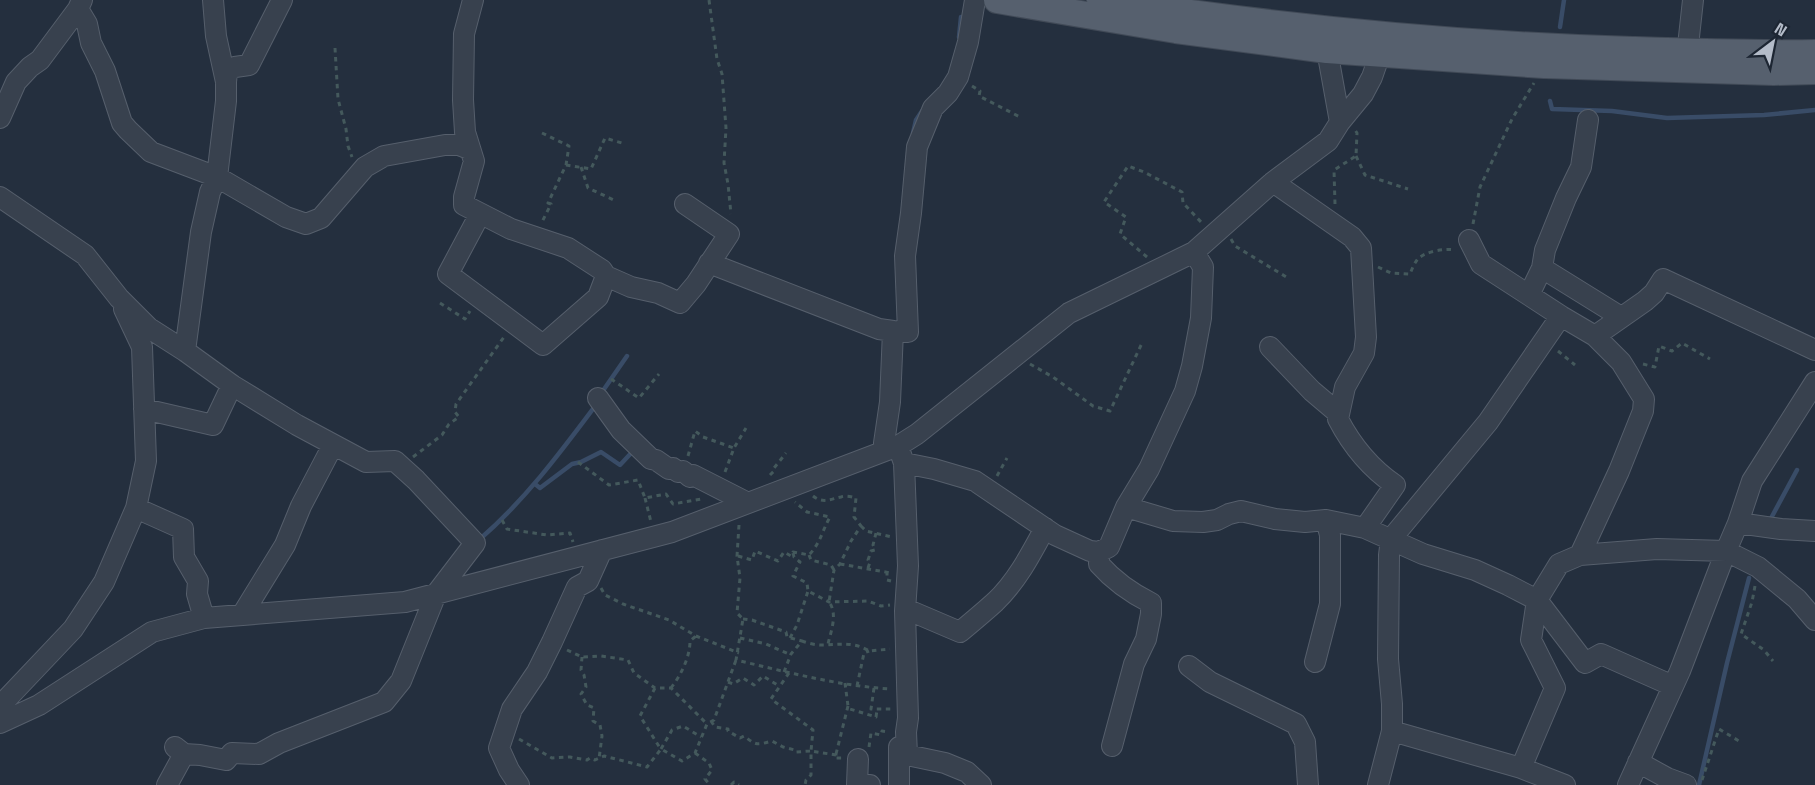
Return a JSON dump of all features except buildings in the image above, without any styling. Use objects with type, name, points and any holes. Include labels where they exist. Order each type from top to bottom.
[{"type":"main road","points":[[998,0],[1154,27],[1381,45],[1545,65],[1687,61],[1815,53]]},
{"type":"main road","points":[[1100,0],[1179,12],[1328,40]]},
{"type":"main road","points":[[1381,45],[1545,47],[1774,72],[1815,71]]},
{"type":"street","points":[[213,0],[216,36],[226,82]]},
{"type":"street","points":[[185,351],[201,232],[210,192],[217,177],[227,72],[235,67],[249,65],[282,0]]},
{"type":"street","points":[[473,0],[464,34],[463,100],[465,132],[474,161],[464,205],[511,229],[568,248],[602,270],[606,276],[681,303],[729,234],[684,204]]},
{"type":"street","points":[[709,263],[879,328],[908,332],[905,256],[917,147],[933,108],[948,93],[958,77],[968,42],[975,0]]},
{"type":"street","points":[[1687,61],[1693,0]]},
{"type":"street","points":[[80,4],[91,43],[105,71],[122,123],[128,130],[151,152],[217,177],[286,217],[306,224],[321,218],[365,167],[384,156],[446,145],[469,148]]},
{"type":"street","points":[[0,118],[16,82],[30,66],[40,60],[80,4]]},
{"type":"street","points":[[1328,40],[1342,119]]},
{"type":"street","points":[[0,723],[39,705],[152,632],[204,618],[405,602],[672,532],[734,497],[896,453],[1069,313],[1194,252],[1273,182],[1328,141],[1342,119],[1363,94],[1381,45]]},
{"type":"street","points":[[1528,295],[1542,268],[1545,250],[1581,167],[1588,120]]},
{"type":"street","points":[[1273,182],[1352,237],[1361,248],[1366,337],[1364,353],[1345,387],[1338,419],[1348,439],[1376,472],[1395,485],[1365,528]]},
{"type":"street","points":[[0,196],[85,255],[119,298],[149,328],[232,386],[366,462],[395,461],[475,543],[435,594],[401,681],[384,702],[279,743],[259,754],[232,753],[226,760],[180,750],[167,785]]},
{"type":"street","points":[[480,214],[448,274],[543,345],[598,297],[606,276]]},
{"type":"street","points":[[1469,240],[1481,264],[1595,336],[1621,362],[1644,399],[1642,411],[1619,471],[1580,555]]},
{"type":"street","points":[[898,331],[884,443],[896,453],[934,469],[975,481],[1055,535],[1090,551],[1099,552],[1108,547],[1126,507],[1149,469],[1185,392],[1201,318],[1203,267],[1194,252]]},
{"type":"street","points":[[1542,268],[1622,317]]},
{"type":"street","points":[[1595,336],[1654,293],[1663,279],[1815,350]]},
{"type":"street","points":[[0,706],[74,629],[105,582],[136,508],[146,461],[142,347],[119,298]]},
{"type":"street","points":[[1378,785],[1392,731],[1388,659],[1391,539],[1488,422],[1561,316]]},
{"type":"street","points":[[1270,347],[1312,391],[1338,413]]},
{"type":"street","points":[[1628,785],[1673,686],[1738,523],[1752,481],[1815,382]]},
{"type":"street","points":[[144,409],[213,425],[232,386]]},
{"type":"street","points":[[598,398],[621,430],[651,459],[669,469],[683,471],[690,477],[693,475],[734,497]]},
{"type":"street","points":[[242,615],[285,545],[333,445]]},
{"type":"street","points":[[896,453],[906,538],[908,580],[905,610],[908,718],[904,737],[899,747],[899,785]]},
{"type":"street","points":[[1126,507],[1173,521],[1217,520],[1241,511],[1285,520],[1305,522],[1326,520],[1365,528],[1423,554],[1475,570],[1537,600],[1585,663],[1601,654],[1673,686]]},
{"type":"street","points":[[136,508],[183,529],[184,557],[198,581],[197,594],[204,618]]},
{"type":"street","points":[[1315,662],[1330,604],[1330,535],[1326,520]]},
{"type":"street","points":[[1738,523],[1815,531]]},
{"type":"street","points":[[905,610],[960,632],[996,601],[1012,582],[1027,561],[1045,528]]},
{"type":"street","points":[[1521,768],[1555,688],[1531,640],[1537,600],[1558,564],[1580,555],[1657,549],[1726,551],[1758,567],[1797,599],[1815,620]]},
{"type":"street","points":[[519,785],[499,748],[504,732],[512,710],[537,672],[577,587],[588,581],[602,550]]},
{"type":"street","points":[[1099,552],[1099,564],[1107,573],[1128,590],[1151,603],[1146,639],[1134,664],[1112,746]]},
{"type":"street","points":[[1189,666],[1210,682],[1296,724],[1305,742],[1308,785]]},
{"type":"street","points":[[1392,731],[1521,768],[1565,785]]},
{"type":"street","points":[[904,737],[907,755],[945,763],[967,772],[981,785]]},
{"type":"street","points":[[858,759],[857,785],[870,785]]},
{"type":"street","points":[[1638,762],[1667,778],[1686,785]]},
{"type":"path","points":[[709,0],[717,59],[722,74],[726,128],[724,163],[732,212],[729,234]]},
{"type":"path","points":[[335,48],[338,99],[348,146],[354,160],[365,167]]},
{"type":"path","points":[[1363,260],[1391,273],[1410,274],[1418,258],[1446,248],[1461,251],[1469,240],[1480,187],[1512,119],[1545,65]]},
{"type":"path","points":[[958,77],[980,91],[979,96],[1020,117]]},
{"type":"path","points":[[1342,119],[1357,133],[1356,156],[1365,175],[1408,189]]},
{"type":"path","points":[[535,237],[551,204],[548,203],[555,185],[566,165],[569,146],[542,133]]},
{"type":"path","points":[[566,165],[591,168],[605,138],[625,144]]},
{"type":"path","points":[[1335,206],[1334,170],[1356,156]]},
{"type":"path","points":[[1157,271],[1148,257],[1120,234],[1126,217],[1104,202],[1128,166],[1182,192],[1183,203],[1235,246],[1288,279]]},
{"type":"path","points":[[581,167],[588,188],[616,201]]},
{"type":"path","points":[[440,303],[465,319],[479,297]]},
{"type":"path","points":[[400,466],[442,435],[449,424],[459,417],[455,412],[456,404],[514,323]]},
{"type":"path","points":[[1018,353],[1031,365],[1053,377],[1093,406],[1110,411],[1143,341]]},
{"type":"path","points":[[1545,341],[1575,365]]},
{"type":"path","points":[[1627,372],[1632,361],[1655,367],[1659,346],[1672,351],[1682,343],[1710,359]]},
{"type":"path","points":[[611,379],[639,398],[659,374]]},
{"type":"path","points":[[746,428],[734,448],[734,497],[742,513],[738,530],[737,556],[740,578],[737,613],[743,619],[786,632],[790,638],[819,645],[842,643],[862,646],[869,651]]},
{"type":"path","points":[[686,473],[688,455],[695,431],[734,448]]},
{"type":"path","points":[[578,462],[609,485],[638,480],[656,536]]},
{"type":"path","points":[[645,498],[666,494],[673,504],[734,497]]},
{"type":"path","points":[[856,498],[854,517],[866,531],[906,538]]},
{"type":"path","points":[[794,501],[807,512],[830,517],[824,527],[819,545],[810,555]]},
{"type":"path","points":[[502,520],[507,529],[547,535],[570,533],[578,557]]},
{"type":"path","points":[[829,602],[834,570],[840,564],[850,541],[861,526]]},
{"type":"path","points":[[868,568],[871,551],[875,550],[873,544],[876,533]]},
{"type":"path","points":[[737,556],[752,560],[755,551],[778,561],[784,552],[791,556],[793,552]]},
{"type":"path","points":[[793,552],[810,555]]},
{"type":"path","points":[[790,638],[797,625],[808,591],[807,583],[793,576],[800,562],[794,557],[793,552]]},
{"type":"path","points":[[810,555],[811,560],[831,565],[834,570]]},
{"type":"path","points":[[840,564],[887,571],[908,580]]},
{"type":"path","points":[[1758,567],[1752,602],[1741,634],[1764,650],[1773,661]]},
{"type":"path","points":[[588,581],[603,589],[604,595],[669,620],[696,636],[739,653]]},
{"type":"path","points":[[808,591],[829,602],[833,607],[833,622],[828,644]]},
{"type":"path","points":[[829,602],[868,601],[905,610]]},
{"type":"path","points":[[656,688],[640,716],[661,749],[682,761],[695,753],[707,724],[714,720],[739,653],[743,619]]},
{"type":"path","points":[[671,688],[680,677],[690,648],[690,641],[696,636]]},
{"type":"path","points":[[740,638],[766,644],[791,655]]},
{"type":"path","points":[[784,672],[791,655],[802,641]]},
{"type":"path","points":[[552,642],[582,657],[601,656],[628,660],[634,672],[656,688],[671,688],[707,724]]},
{"type":"path","points":[[858,686],[864,653],[889,650],[893,645]]},
{"type":"path","points":[[582,657],[581,670],[586,687],[581,694],[587,705],[594,708],[593,722],[600,726],[602,736],[599,759]]},
{"type":"path","points":[[736,660],[858,686],[898,690]]},
{"type":"path","points":[[789,673],[771,699],[813,730],[811,775],[805,785]]},
{"type":"path","points":[[728,682],[733,684],[743,678],[754,685],[763,676],[779,686]]},
{"type":"path","points":[[845,683],[848,706],[835,758],[868,760],[871,733],[882,735],[882,731],[904,737],[898,710],[871,709],[874,688]]},
{"type":"path","points":[[848,706],[850,709],[876,717],[877,709]]},
{"type":"path","points":[[711,721],[715,727],[728,729],[740,738],[744,736],[755,744],[772,741],[796,752],[836,754]]},
{"type":"path","points":[[504,732],[552,758],[570,757],[595,760],[604,756],[647,767],[672,730],[682,726],[702,737]]},
{"type":"path","points":[[1700,785],[1719,729],[1739,741]]},
{"type":"path","points":[[695,753],[709,763],[712,770],[705,779],[710,785]]},
{"type":"path","points":[[731,785],[734,782],[739,785]]},
{"type":"waterway","points":[[1560,27],[1564,0]]},
{"type":"waterway","points":[[959,37],[961,17]]},
{"type":"waterway","points":[[1550,101],[1552,109],[1612,111],[1667,118],[1764,115],[1815,110]]},
{"type":"waterway","points":[[913,133],[916,120],[922,111]]},
{"type":"waterway","points":[[600,395],[627,356]]},
{"type":"waterway","points":[[480,539],[527,492],[596,405]]},
{"type":"waterway","points":[[535,484],[540,488],[572,464],[601,452],[620,465],[634,450]]},
{"type":"waterway","points":[[1769,522],[1797,470]]},
{"type":"waterway","points":[[1699,785],[1749,578]]}]
